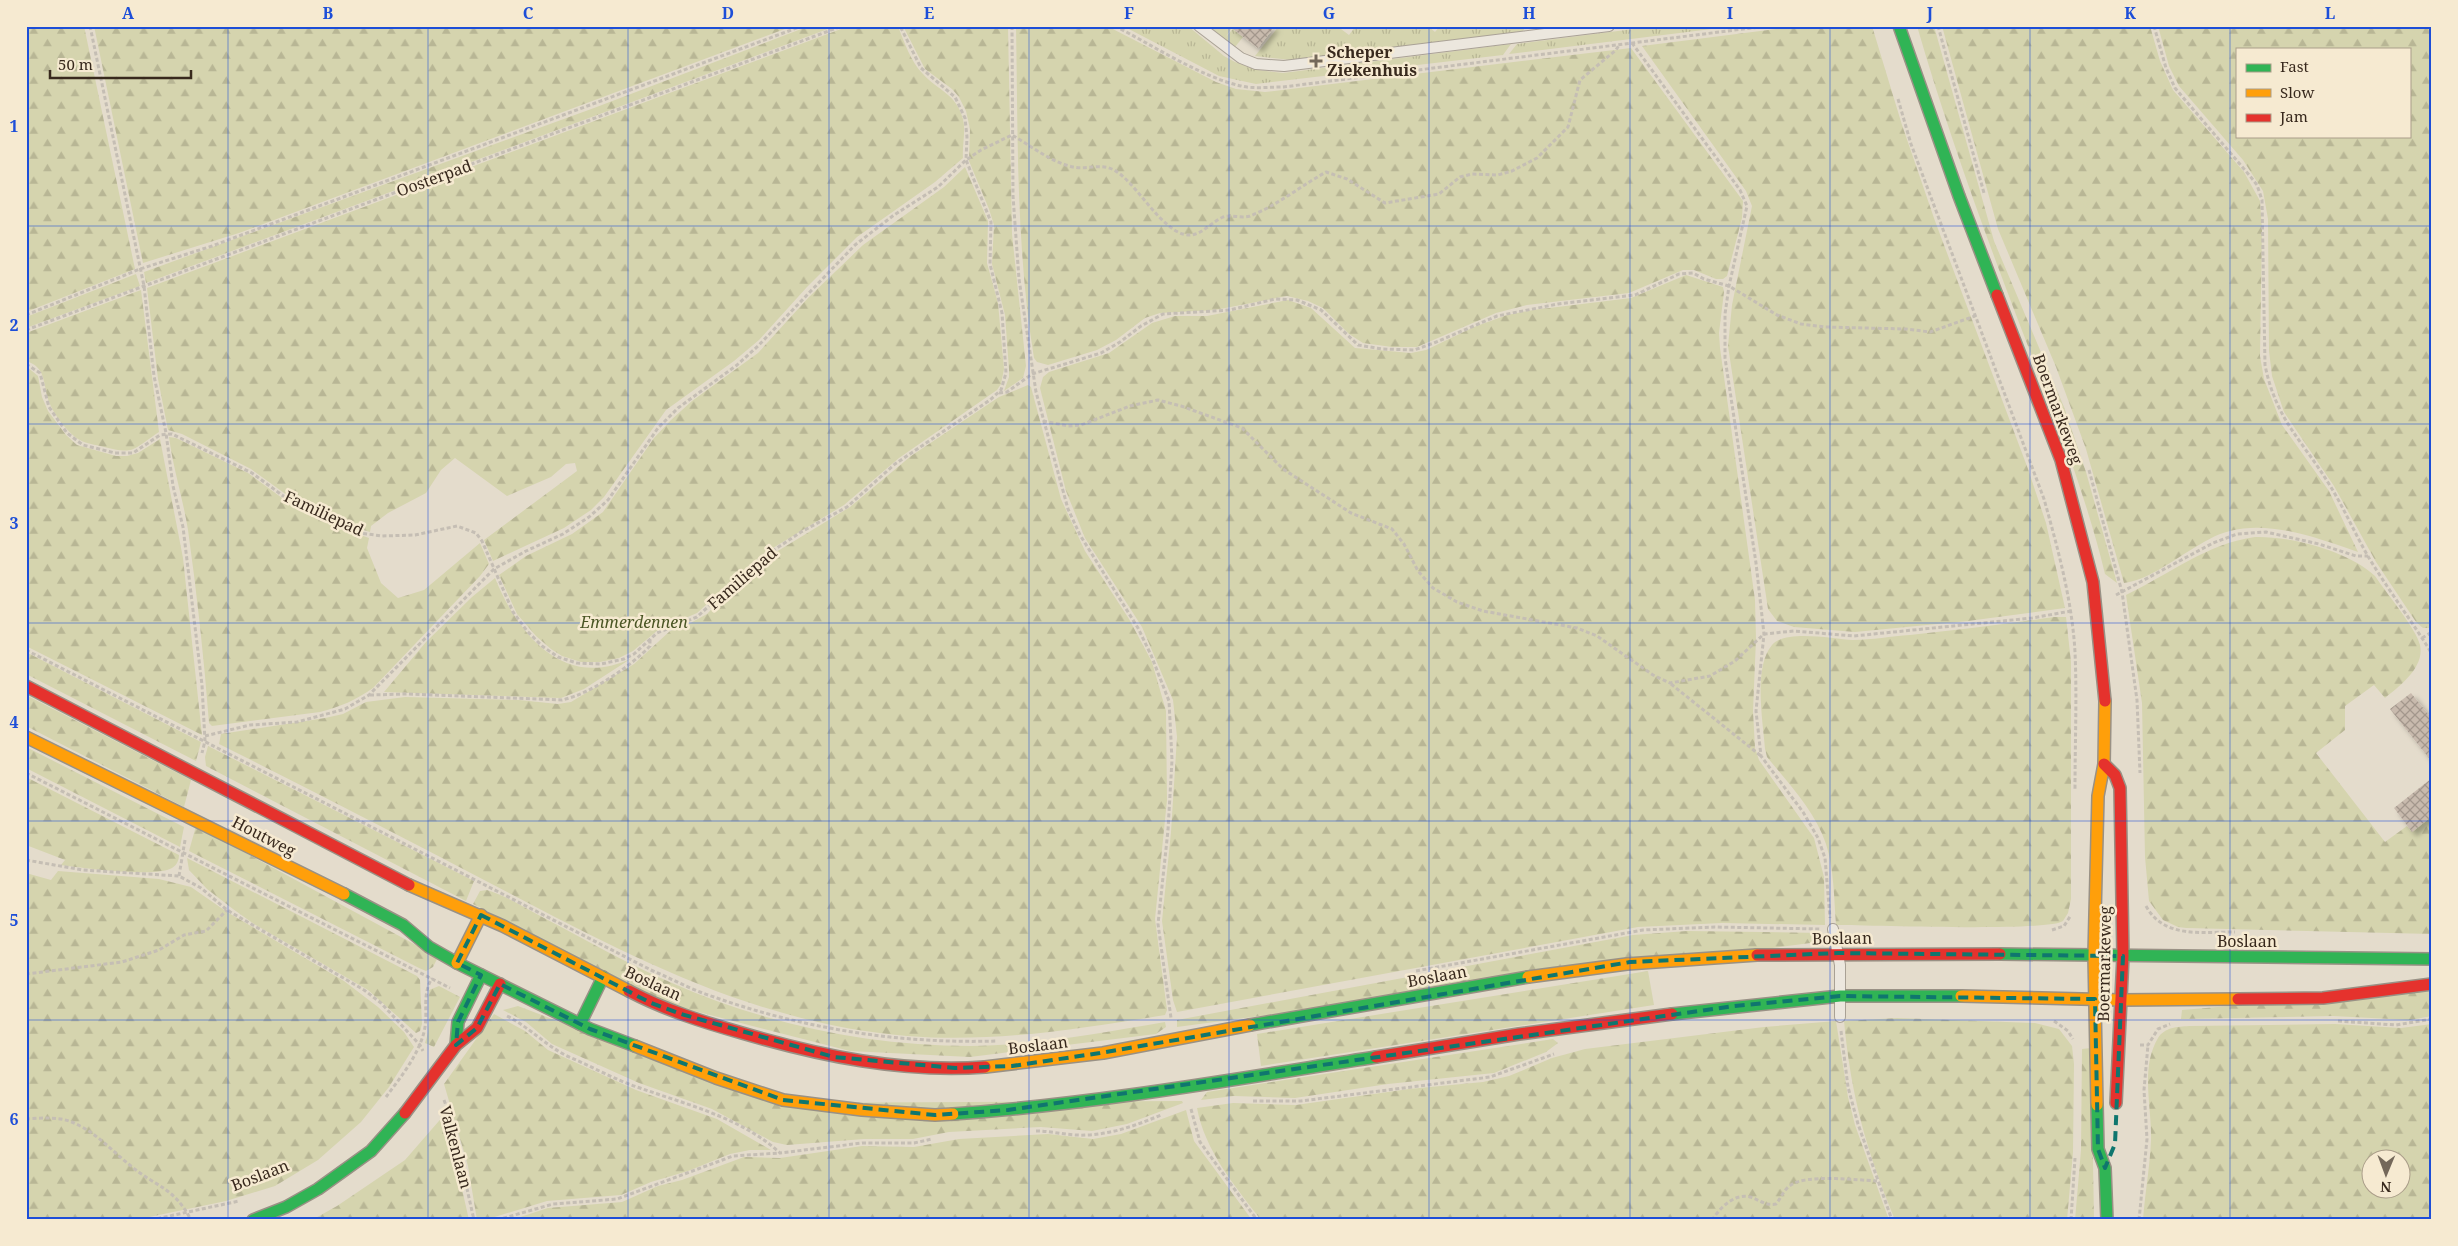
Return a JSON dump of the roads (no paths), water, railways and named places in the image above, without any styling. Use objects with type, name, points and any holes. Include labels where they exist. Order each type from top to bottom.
[{"type":"main road","name":"Boermarkeweg","points":[[1899,26],[1959,196],[2061,460],[2094,582],[2105,691],[2104,764],[2098,796],[2094,955],[2098,1149],[2105,1168],[2107,1220]]},
{"type":"main road","name":"Boermarkeweg","points":[[1908,26],[1919,79]]},
{"type":"main road","name":"Houtweg","points":[[26,686],[404,883],[452,901],[481,915]]},
{"type":"main road","name":"Houtweg","points":[[26,737],[371,908],[402,925],[443,955],[480,975]]},
{"type":"main road","name":"Boermarkeweg","points":[[2104,764],[2115,774],[2120,788],[2123,956],[2116,1114]]},
{"type":"main road","points":[[457,963],[481,915]]},
{"type":"main road","name":"Boslaan","points":[[481,915],[604,977],[650,1003],[681,1014],[834,1057],[898,1066],[955,1068],[1012,1066],[1100,1053],[1557,972],[1630,962],[1838,954],[2432,958]]},
{"type":"main road","points":[[456,1045],[458,1022],[480,975],[580,1024],[716,1078],[783,1100],[862,1110],[935,1115],[1008,1110],[1185,1087],[1519,1034],[1734,1006],[1840,996],[2023,996],[2121,1000],[2323,998],[2432,984]]},
{"type":"main road","points":[[580,1024],[604,977]]},
{"type":"main road","points":[[253,1220],[286,1207],[318,1189],[371,1151],[392,1129],[435,1076],[456,1045],[477,1028],[500,984]]},
{"type":"main road","name":"Boermarkeweg","points":[[2105,1168],[2112,1152]]},
{"type":"lane","points":[[1198,26],[1241,58],[1256,64],[1284,66],[1609,26]]},
{"type":"lane","points":[[1833,929],[1838,954],[1840,1017]]},
{"type":"place","name":"Scheper Ziekenhuis","points":[[1316,61]]},
{"type":"park label","name":"Emmerdennen","points":[[634,622]]}]
